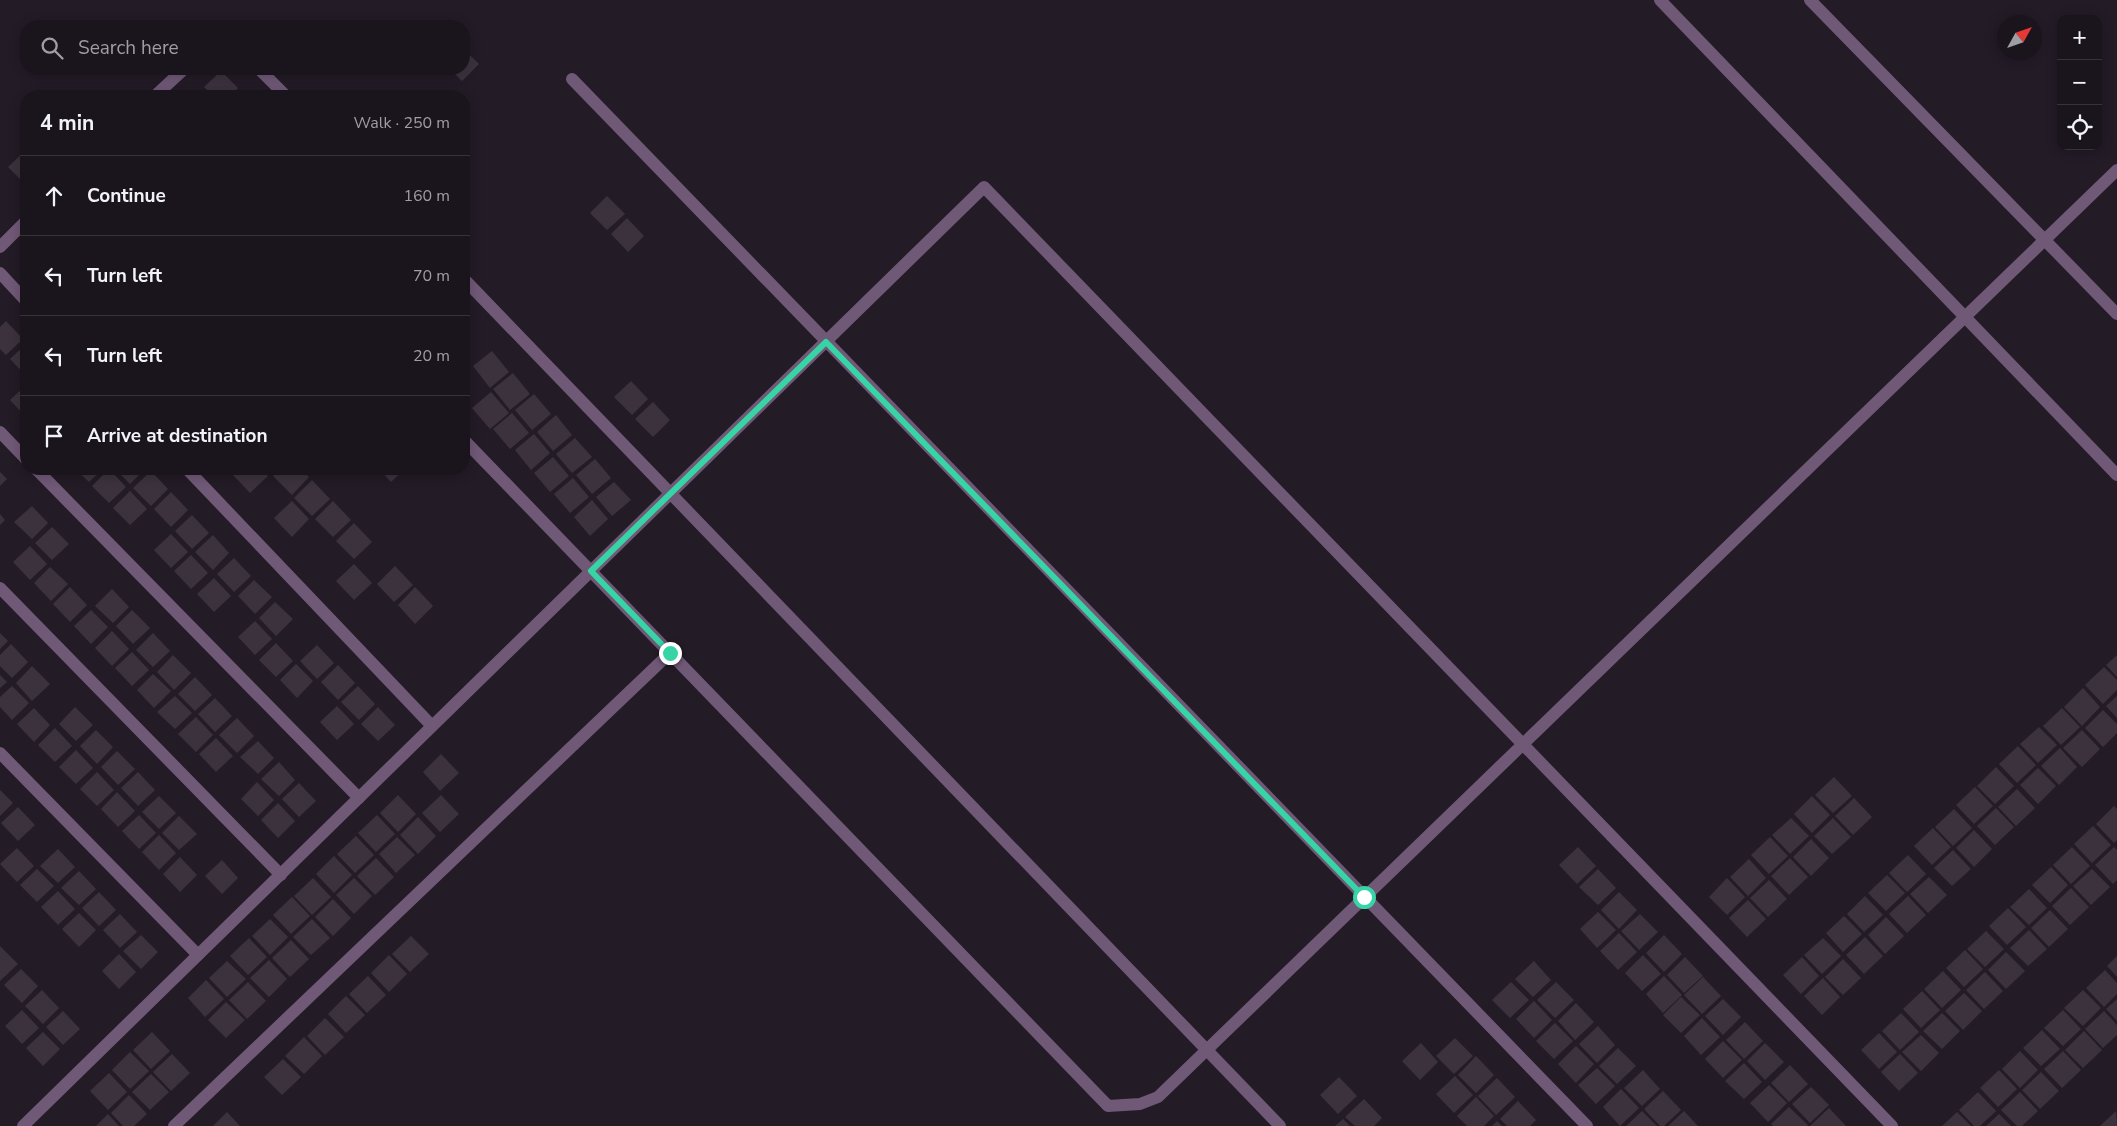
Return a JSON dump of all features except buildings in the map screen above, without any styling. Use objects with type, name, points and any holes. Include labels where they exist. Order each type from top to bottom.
[{"type":"street","points":[[1660,0],[2117,475]]},
{"type":"street","points":[[1810,0],[2117,314]]},
{"type":"street","points":[[161,90],[178,75]]},
{"type":"street","points":[[265,75],[280,90]]},
{"type":"street","points":[[572,80],[1587,1126]]},
{"type":"street","points":[[470,446],[1108,1106],[1140,1104],[1158,1097],[2117,170]]},
{"type":"street","points":[[23,1126],[984,187],[1892,1126]]},
{"type":"street","points":[[0,247],[20,227]]},
{"type":"street","points":[[0,273],[20,295]]},
{"type":"street","points":[[470,285],[672,492],[1280,1126]]},
{"type":"street","points":[[0,432],[20,453]]},
{"type":"street","points":[[42,475],[359,798]]},
{"type":"street","points":[[192,475],[432,726]]},
{"type":"street","points":[[0,588],[281,875]]},
{"type":"street","points":[[174,1126],[670,653]]},
{"type":"street","points":[[0,753],[198,955]]},
{"type":"route","points":[[670,653],[591,571],[826,342],[1364,897]]}]
